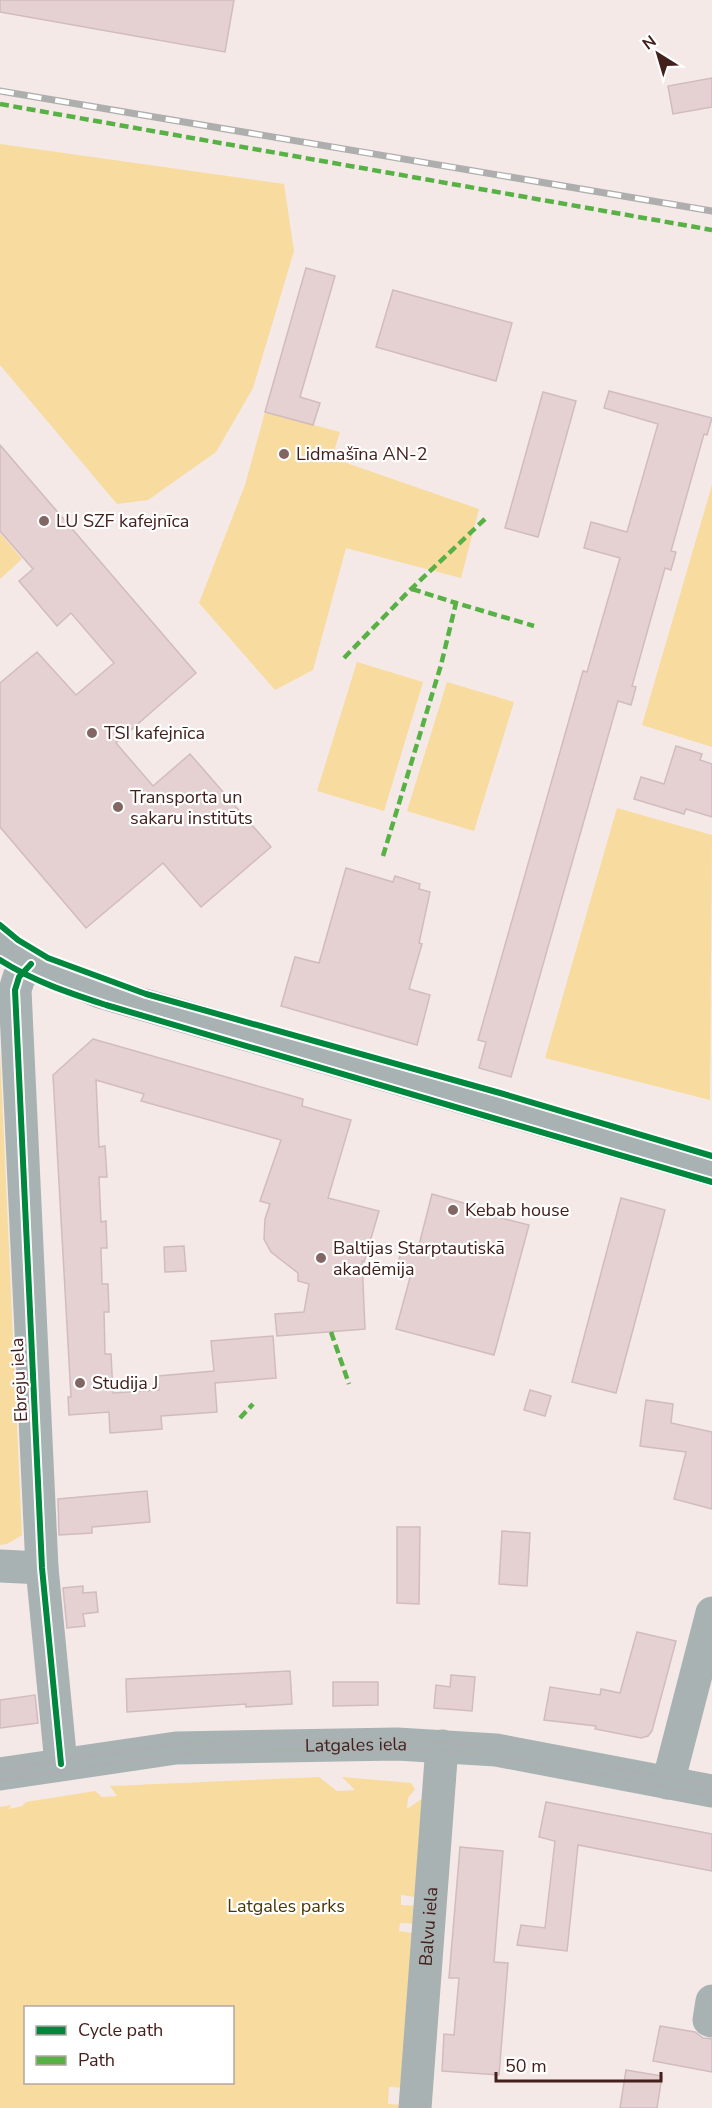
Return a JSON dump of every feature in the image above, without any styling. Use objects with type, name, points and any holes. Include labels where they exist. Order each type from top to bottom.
[{"type":"street","points":[[0,944],[31,964],[100,992],[712,1170]]},
{"type":"street","name":"Ebreju iela","points":[[31,964],[19,977],[15,990],[42,1568],[61,1764]]},
{"type":"street","points":[[0,1566],[42,1568]]},
{"type":"street","points":[[668,1783],[712,1613]]},
{"type":"street","name":"Latgales iela","points":[[0,1774],[176,1748],[387,1744],[496,1750],[712,1791]]},
{"type":"street","name":"Balvu iela","points":[[415,2108],[442,1746]]},
{"type":"street","points":[[712,2001],[709,2020],[712,2021]]},
{"type":"green space","points":[[0,144],[284,184],[294,251],[253,388],[216,452],[148,500],[117,504],[0,365]]},
{"type":"green space","points":[[265,412],[340,432],[332,458],[479,509],[461,578],[346,548],[313,670],[275,690],[199,603],[245,485]]},
{"type":"green space","points":[[712,485],[712,747],[642,725]]},
{"type":"green space","points":[[0,533],[22,559],[0,579]]},
{"type":"green space","points":[[357,662],[423,682],[384,811],[317,791]]},
{"type":"green space","points":[[447,682],[514,702],[474,831],[407,811]]},
{"type":"green space","points":[[617,808],[712,835],[710,1100],[545,1058]]},
{"type":"green space","points":[[0,1051],[22,1535],[7,1544],[0,1545]]},
{"type":"green space","name":"Latgales parks","points":[[319,1777],[337,1791],[355,1790],[342,1777],[411,1783],[415,1789],[408,1798],[407,1809],[429,1794],[422,1898],[401,1895],[401,1905],[421,1906],[419,1924],[400,1923],[399,1931],[419,1934],[407,2088],[389,2087],[388,2104],[405,2105],[405,2108],[0,2108],[0,1807],[11,1805],[9,1809],[22,1806],[26,1802],[95,1791],[102,1797],[117,1796],[110,1786]]},
{"type":"building","points":[[0,0],[234,0],[225,52],[0,12]]},
{"type":"building","points":[[712,78],[712,107],[673,114],[668,86]]},
{"type":"building","points":[[306,268],[335,276],[300,397],[320,403],[313,425],[265,412]]},
{"type":"building","points":[[393,290],[512,323],[496,381],[376,347]]},
{"type":"building","points":[[609,391],[712,418],[707,435],[704,434],[671,551],[676,552],[671,570],[665,568],[632,686],[636,687],[631,705],[618,701],[511,1077],[479,1068],[486,1042],[478,1040],[583,671],[587,672],[620,558],[584,548],[591,522],[627,532],[658,424],[604,408]]},
{"type":"building","points":[[543,392],[576,401],[538,537],[505,528]]},
{"type":"building","name":"Transporta un sakaru institūts","points":[[0,445],[196,673],[116,743],[153,786],[190,754],[271,847],[201,907],[163,863],[86,928],[0,827],[0,683],[37,652],[76,695],[114,663],[71,613],[57,626],[19,581],[33,569],[0,531]]},
{"type":"building","points":[[676,746],[702,754],[700,760],[712,764],[712,817],[686,809],[684,814],[634,799],[641,777],[664,784]]},
{"type":"building","points":[[346,868],[393,882],[395,876],[420,884],[419,889],[430,892],[419,943],[422,944],[409,989],[430,995],[417,1045],[281,1006],[295,957],[319,963]]},
{"type":"building","points":[[93,1039],[303,1099],[302,1106],[351,1120],[328,1198],[379,1211],[364,1262],[362,1261],[365,1329],[277,1336],[275,1314],[304,1312],[309,1284],[298,1281],[298,1273],[271,1252],[264,1239],[265,1219],[270,1204],[260,1201],[281,1140],[141,1101],[144,1094],[96,1080],[99,1147],[105,1146],[107,1177],[99,1177],[101,1222],[106,1221],[107,1248],[101,1248],[102,1284],[108,1284],[109,1312],[104,1312],[105,1354],[111,1354],[113,1393],[159,1390],[158,1376],[214,1371],[211,1341],[273,1336],[276,1378],[215,1383],[217,1412],[161,1416],[162,1429],[110,1433],[109,1412],[69,1415],[68,1397],[71,1397],[53,1075]]},
{"type":"building","points":[[432,1194],[478,1207],[477,1212],[529,1225],[494,1355],[396,1329],[411,1274],[396,1270],[403,1245],[418,1249]]},
{"type":"building","points":[[621,1198],[665,1210],[616,1393],[572,1382]]},
{"type":"building","points":[[184,1246],[186,1271],[165,1272],[164,1247]]},
{"type":"building","points":[[530,1390],[551,1396],[545,1416],[524,1410]]},
{"type":"building","points":[[646,1400],[673,1404],[671,1423],[712,1432],[712,1509],[674,1499],[686,1452],[640,1446]]},
{"type":"building","points":[[147,1491],[150,1522],[92,1527],[92,1533],[59,1535],[58,1499]]},
{"type":"building","points":[[397,1527],[420,1527],[419,1604],[397,1603]]},
{"type":"building","points":[[502,1531],[530,1533],[527,1586],[499,1584]]},
{"type":"building","points":[[83,1586],[83,1593],[96,1592],[98,1612],[83,1614],[85,1626],[67,1628],[63,1588]]},
{"type":"building","points":[[637,1632],[676,1641],[652,1731],[648,1736],[641,1738],[595,1729],[596,1726],[544,1720],[550,1687],[600,1695],[601,1689],[620,1693]]},
{"type":"building","points":[[290,1671],[292,1704],[246,1707],[246,1704],[127,1712],[126,1679]]},
{"type":"building","points":[[451,1675],[475,1677],[472,1711],[434,1708],[436,1685],[450,1687]]},
{"type":"building","points":[[333,1682],[378,1682],[378,1705],[333,1706]]},
{"type":"building","points":[[35,1695],[38,1723],[0,1728],[0,1700]]},
{"type":"building","points":[[546,1802],[712,1834],[712,1871],[578,1845],[567,1951],[517,1945],[521,1925],[545,1928],[555,1841],[539,1837]]},
{"type":"building","points":[[460,1847],[503,1851],[494,1962],[508,1963],[499,2075],[442,2071],[444,2034],[454,2035],[459,1978],[449,1978]]},
{"type":"building","points":[[660,2026],[695,2032],[703,2038],[712,2039],[712,2072],[653,2061]]},
{"type":"building","points":[[626,2070],[662,2076],[657,2108],[620,2108]]},
{"type":"tram line","points":[[0,1769],[182,1743],[409,1740],[502,1748]]},
{"type":"tram line","points":[[0,1780],[186,1753],[412,1749],[488,1754],[712,1795]]},
{"type":"tram line","points":[[576,1761],[712,1786]]},
{"type":"railway","points":[[0,91],[712,211]]},
{"type":"marked path","points":[[0,104],[712,230]]},
{"type":"marked path","points":[[344,658],[409,591],[486,518]]},
{"type":"marked path","points":[[412,589],[456,603]]},
{"type":"marked path","points":[[383,856],[441,665],[456,603],[534,626]]},
{"type":"marked path","points":[[331,1332],[349,1384]]},
{"type":"marked path","points":[[240,1418],[253,1404]]},
{"type":"cycle path","points":[[0,925],[18,940],[48,958],[146,994],[500,1093],[712,1156]]},
{"type":"cycle path","points":[[0,960],[38,980],[106,1005],[712,1182]]},
{"type":"cycle path","points":[[31,964],[19,977],[15,990],[42,1568],[61,1764]]},
{"type":"place","name":"Lidmašīna AN-2","points":[[284,454]]},
{"type":"place","name":"LU SZF kafejnīca","points":[[44,521]]},
{"type":"place","name":"TSI kafejnīca","points":[[92,733]]},
{"type":"place","name":"Transporta un sakaru institūts","points":[[118,807]]},
{"type":"place","name":"Kebab house","points":[[453,1210]]},
{"type":"place","name":"Baltijas Starptautiskā akadēmija","points":[[321,1258]]},
{"type":"place","name":"Studija J","points":[[80,1383]]}]
